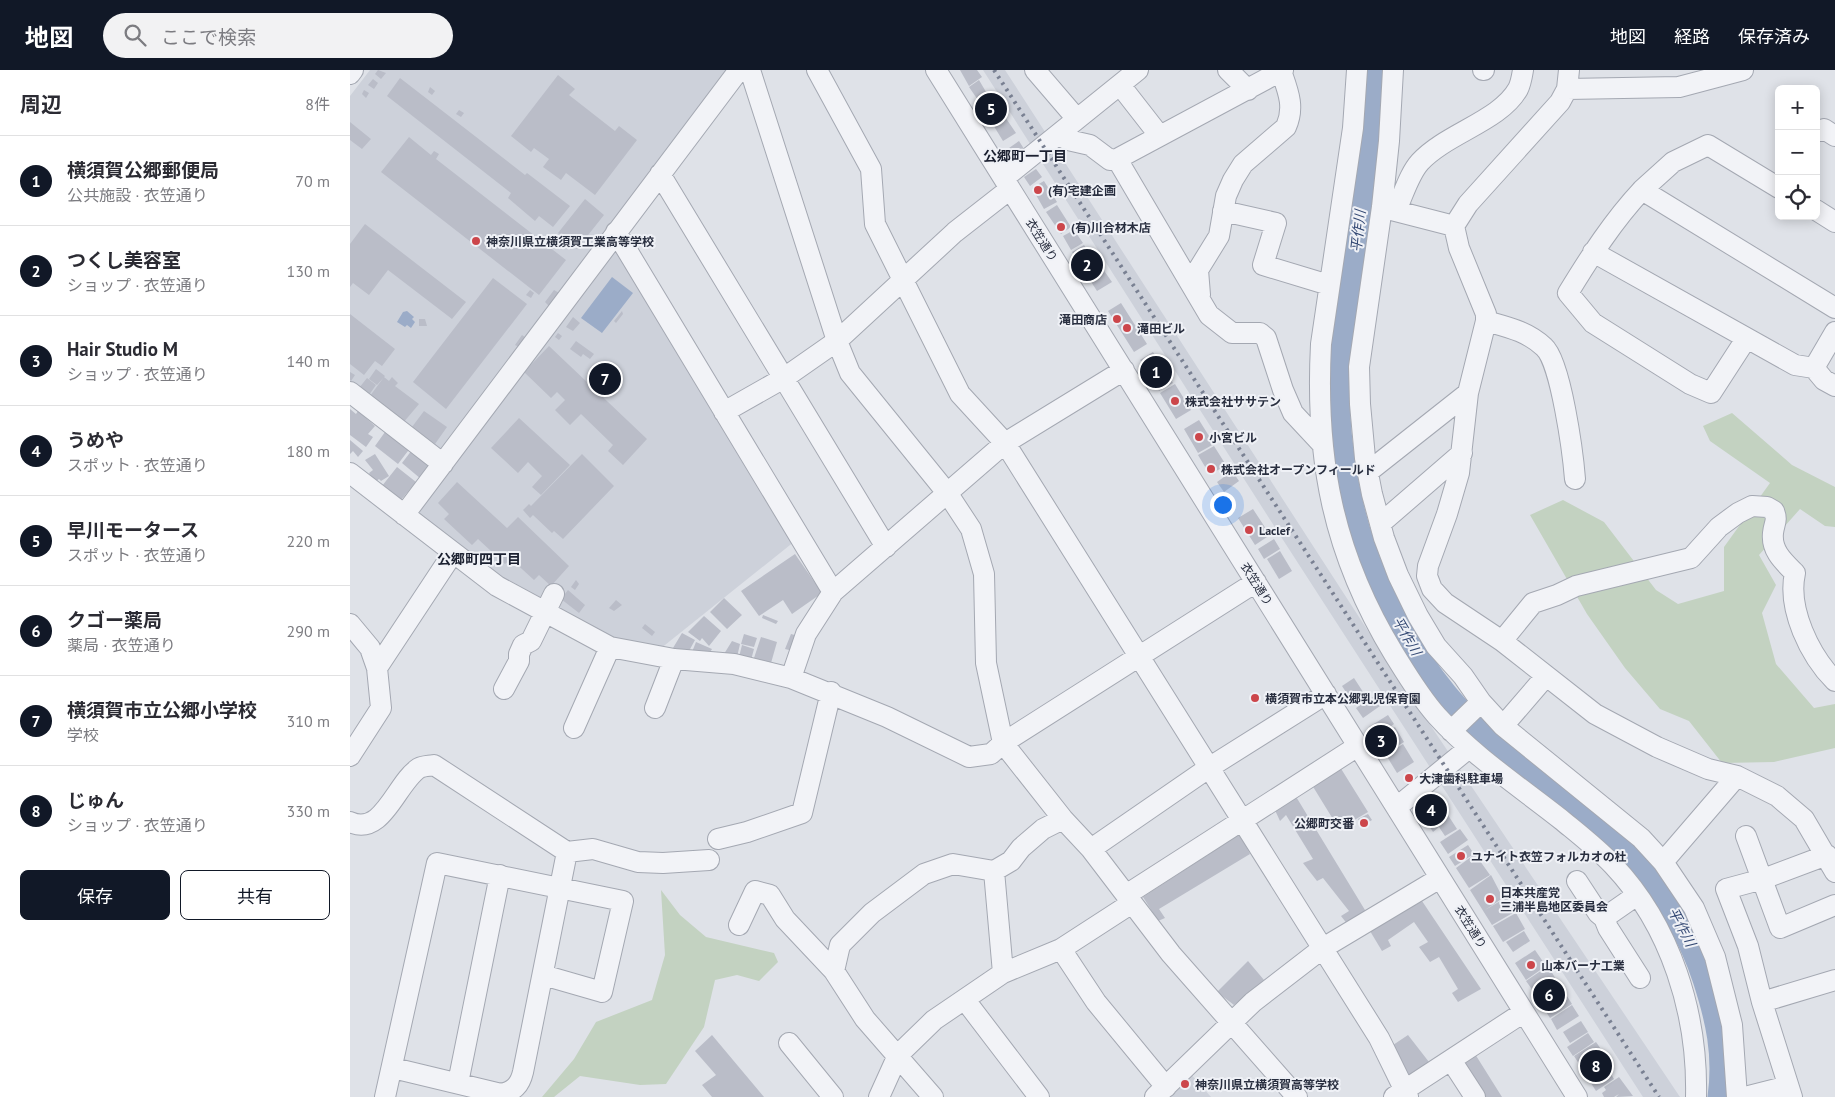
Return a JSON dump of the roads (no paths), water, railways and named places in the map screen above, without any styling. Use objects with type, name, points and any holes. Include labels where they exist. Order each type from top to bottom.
[{"type":"street","points":[[350,74],[353,70]]},
{"type":"street","points":[[404,515],[738,70]]},
{"type":"street","points":[[750,70],[837,341],[850,373],[948,494],[971,529],[984,574],[986,663],[1003,743],[1063,819],[1091,848],[1171,954],[1297,1097]]},
{"type":"street","points":[[817,70],[871,169],[875,224],[960,394],[1005,443],[1210,767],[1379,1038],[1402,1095],[1524,1012]]},
{"type":"street","name":"衣笠通り","points":[[936,70],[1577,1097]]},
{"type":"street","points":[[1035,70],[1077,119]]},
{"type":"street","points":[[724,412],[784,378],[837,341],[1059,135],[1138,70]]},
{"type":"street","points":[[1228,70],[1248,90]]},
{"type":"street","points":[[1357,70],[1353,128],[1321,344],[1319,379],[1321,443],[1334,514],[1369,611],[1420,693],[1470,748],[1613,864],[1637,895],[1667,948],[1689,1011],[1697,1067],[1697,1097]]},
{"type":"street","points":[[1393,70],[1389,141],[1389,209],[1358,367],[1360,404],[1368,472],[1380,524],[1398,575],[1418,616],[1436,646],[1480,703],[1503,726],[1641,838],[1663,862],[1694,908],[1714,958],[1732,1025],[1737,1097]]},
{"type":"street","points":[[1389,209],[1420,162],[1450,137],[1494,114],[1507,102],[1518,88],[1523,70]]},
{"type":"street","points":[[1743,70],[1679,87],[1568,80],[1560,102],[1468,204],[1454,226],[1459,248],[1486,314],[1486,321],[1468,393],[1459,474],[1428,566],[1427,576],[1432,589],[1445,603],[1502,641],[1595,714],[1627,732],[1708,769],[1737,776],[1778,796],[1804,820],[1831,864],[1763,879],[1726,890],[1748,946],[1762,1002],[1790,1092],[1745,1097]]},
{"type":"street","points":[[1059,135],[1068,140],[1090,145],[1110,160],[1117,159],[1282,71],[1292,104],[1289,120],[1286,127],[1243,164],[1233,180],[1223,211],[1219,236],[1198,270],[1199,300]]},
{"type":"street","points":[[1120,85],[1159,135]]},
{"type":"street","points":[[1820,130],[1824,129],[1835,136]]},
{"type":"street","points":[[1746,339],[1711,393],[1690,384],[1593,323],[1568,293],[1593,252],[1626,208],[1672,162],[1708,145],[1775,183]]},
{"type":"street","points":[[1117,159],[1199,300],[1220,325],[1232,333],[1260,333],[1266,338],[1283,390],[1293,413],[1321,443]]},
{"type":"street","points":[[660,174],[886,547]]},
{"type":"street","points":[[1642,190],[1835,308]]},
{"type":"street","points":[[1389,209],[1454,226]]},
{"type":"street","points":[[1223,211],[1276,223],[1263,265],[1329,285]]},
{"type":"street","points":[[1820,213],[1835,222]]},
{"type":"street","points":[[616,232],[833,592]]},
{"type":"street","points":[[1593,252],[1794,365],[1814,368],[1824,380],[1835,386]]},
{"type":"street","points":[[1486,321],[1523,332],[1546,348],[1554,361],[1573,447],[1575,479]]},
{"type":"street","points":[[1814,368],[1835,332]]},
{"type":"street","points":[[792,678],[806,634],[833,592],[1005,443],[1124,370]]},
{"type":"street","points":[[350,392],[443,464]]},
{"type":"street","points":[[1368,472],[1468,393]]},
{"type":"street","points":[[1380,524],[1462,453]]},
{"type":"street","points":[[350,473],[497,586],[610,647],[674,659],[734,664],[792,678],[831,692],[969,757],[990,754],[1003,743],[1139,655],[1256,582]]},
{"type":"street","points":[[1502,641],[1532,603],[1557,595],[1576,586],[1691,558],[1719,527],[1752,506],[1774,511],[1777,519],[1773,533],[1773,544],[1778,556],[1795,573],[1792,585],[1795,607],[1813,650],[1828,674],[1835,681]]},
{"type":"street","points":[[377,668],[453,553]]},
{"type":"street","points":[[504,689],[518,661],[518,654],[523,645],[531,641],[554,594]]},
{"type":"street","points":[[350,624],[370,648],[377,668],[381,708],[350,756]]},
{"type":"street","points":[[574,728],[610,647]]},
{"type":"street","points":[[655,708],[674,659]]},
{"type":"street","points":[[1503,726],[1546,676]]},
{"type":"street","points":[[718,839],[747,832],[802,813],[831,692]]},
{"type":"street","points":[[1091,848],[1210,767],[1326,694]]},
{"type":"street","points":[[1452,730],[1480,703]]},
{"type":"street","points":[[879,1097],[898,1056],[934,1020],[1003,973],[1061,949],[1243,820],[1358,746]]},
{"type":"street","points":[[1397,807],[1470,748]]},
{"type":"street","points":[[350,822],[362,826],[372,823],[409,777],[420,767],[434,765],[568,852],[593,850],[638,862],[663,863],[709,860]]},
{"type":"street","points":[[1663,862],[1737,776]]},
{"type":"street","points":[[834,971],[840,945],[872,913],[924,874],[953,864],[994,871],[1011,861],[1043,829],[1063,819]]},
{"type":"street","points":[[1746,836],[1780,928],[1835,905]]},
{"type":"street","points":[[393,1068],[501,1094],[511,1092],[518,1085],[522,1078],[568,852]]},
{"type":"street","points":[[385,1097],[393,1068],[437,863],[561,886],[623,900],[602,992],[543,975]]},
{"type":"street","points":[[994,871],[1003,973]]},
{"type":"street","points":[[458,1083],[500,875]]},
{"type":"street","points":[[1061,949],[1160,1092],[1252,1002],[1323,948],[1440,878]]},
{"type":"street","points":[[1577,881],[1598,913],[1604,918],[1608,928],[1640,978]]},
{"type":"street","points":[[739,925],[756,891],[770,895],[785,918],[834,971],[865,1019],[933,1097]]},
{"type":"street","points":[[1604,918],[1637,895]]},
{"type":"street","points":[[1762,1002],[1835,980]]},
{"type":"street","points":[[965,1000],[1039,1097]]},
{"type":"street","points":[[789,1043],[833,1097]]},
{"type":"street","points":[[1451,1060],[1475,1097]]},
{"type":"water","points":[[612,277],[633,293],[602,333],[581,318]]},
{"type":"water","points":[[407,311],[414,317],[412,319],[415,322],[411,328],[397,322],[403,312]]},
{"type":"waterway","name":"平作川","points":[[1376,70],[1376,91],[1337,387],[1342,460],[1352,509],[1366,556],[1384,598],[1405,637],[1443,692],[1473,725],[1610,836],[1655,884],[1674,912],[1691,943],[1714,1008],[1720,1037],[1722,1066],[1720,1097]]},
{"type":"railway","points":[[994,70],[1659,1097]]},
{"type":"place","name":"早川モータース","points":[[991,109]]},
{"type":"place","name":"(有)宅建企画","points":[[1038,190]]},
{"type":"place","name":"(有)川合材木店","points":[[1061,227]]},
{"type":"place","name":"神奈川県立横須賀工業高等学校","points":[[476,241]]},
{"type":"place","name":"つくし美容室","points":[[1087,265]]},
{"type":"place","name":"滝田商店","points":[[1117,319]]},
{"type":"place","name":"滝田ビル","points":[[1127,328]]},
{"type":"place","name":"横須賀公郷郵便局","points":[[1156,372]]},
{"type":"place","name":"横須賀市立公郷小学校","points":[[605,379]]},
{"type":"place","name":"株式会社ササテン","points":[[1175,401]]},
{"type":"place","name":"小宮ビル","points":[[1199,437]]},
{"type":"place","name":"株式会社オープンフィールド","points":[[1211,469]]},
{"type":"place","name":"Laclef","points":[[1249,530]]},
{"type":"place","name":"横須賀市立本公郷乳児保育園","points":[[1255,698]]},
{"type":"place","name":"Hair Studio M","points":[[1381,741]]},
{"type":"place","name":"大津歯科駐車場","points":[[1409,778]]},
{"type":"place","name":"うめや","points":[[1431,810]]},
{"type":"place","name":"公郷町交番","points":[[1364,823]]},
{"type":"place","name":"ユナイト衣笠フォルカオの杜","points":[[1461,856]]},
{"type":"place","name":"日本共産党 三浦半島地区委員会","points":[[1490,899]]},
{"type":"place","name":"山本バーナ工業","points":[[1531,965]]},
{"type":"place","name":"クゴー薬局","points":[[1549,995]]},
{"type":"place","name":"じゅん","points":[[1596,1066]]},
{"type":"place","name":"神奈川県立横須賀高等学校","points":[[1185,1084]]},
{"type":"district","name":"公郷町一丁目","points":[[1025,156]]},
{"type":"district","name":"公郷町四丁目","points":[[479,559]]}]
